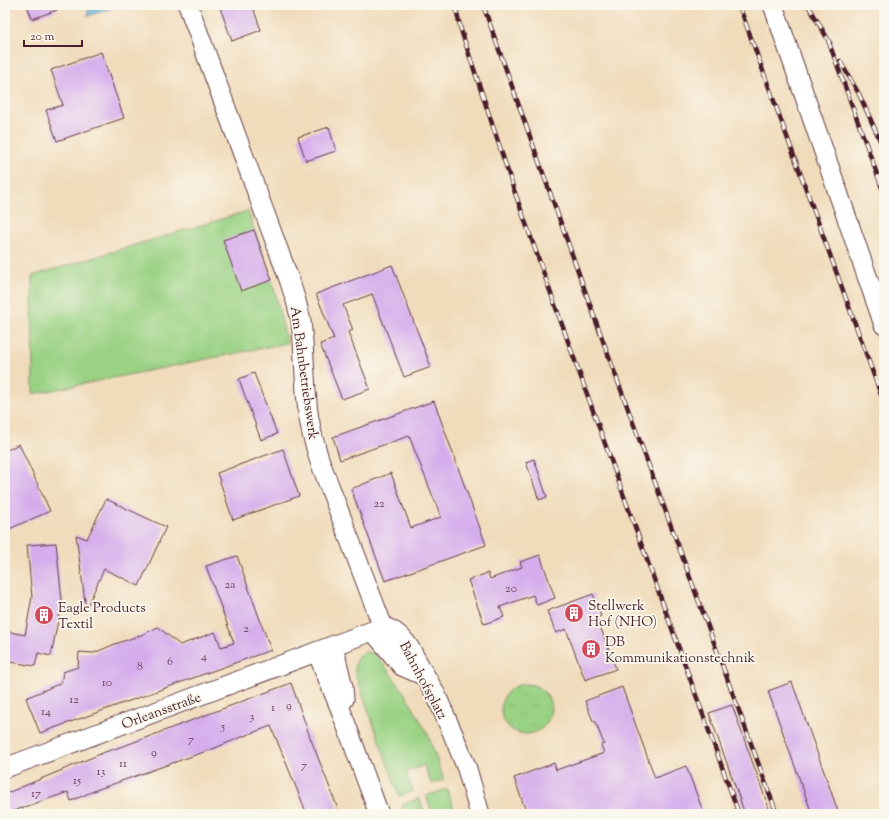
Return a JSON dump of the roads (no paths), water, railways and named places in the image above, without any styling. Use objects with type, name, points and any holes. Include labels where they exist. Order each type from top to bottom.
[{"type":"street","name":"Am Bahnbetriebswerk","points":[[188,5],[296,301],[303,342],[308,413],[312,434],[319,459],[378,629],[402,666],[425,676]]},
{"type":"street","points":[[772,5],[884,325]]},
{"type":"street","points":[[378,629],[325,649],[340,708],[380,811]]},
{"type":"street","name":"Orleansstraße","points":[[5,768],[325,649]]},
{"type":"street","name":"Bahnhofsplatz","points":[[425,676],[436,695],[467,769],[480,814]]},
{"type":"water","points":[[88,5],[122,5],[88,16]]},
{"type":"railway","points":[[455,5],[461,30],[514,190],[739,814]]},
{"type":"railway","points":[[483,5],[603,341],[777,814]]},
{"type":"railway","points":[[739,5],[884,403]]},
{"type":"railway","points":[[808,5],[830,43]]},
{"type":"railway","points":[[828,40],[884,193]]},
{"type":"railway","points":[[840,61],[859,94],[884,149]]},
{"type":"place","name":"Stellwerk Hof (NHO)","points":[[574,613]]},
{"type":"place","name":"Eagle Products Textil","points":[[44,615]]},
{"type":"place","name":"DB Kommunikationstechnik","points":[[591,649]]}]
